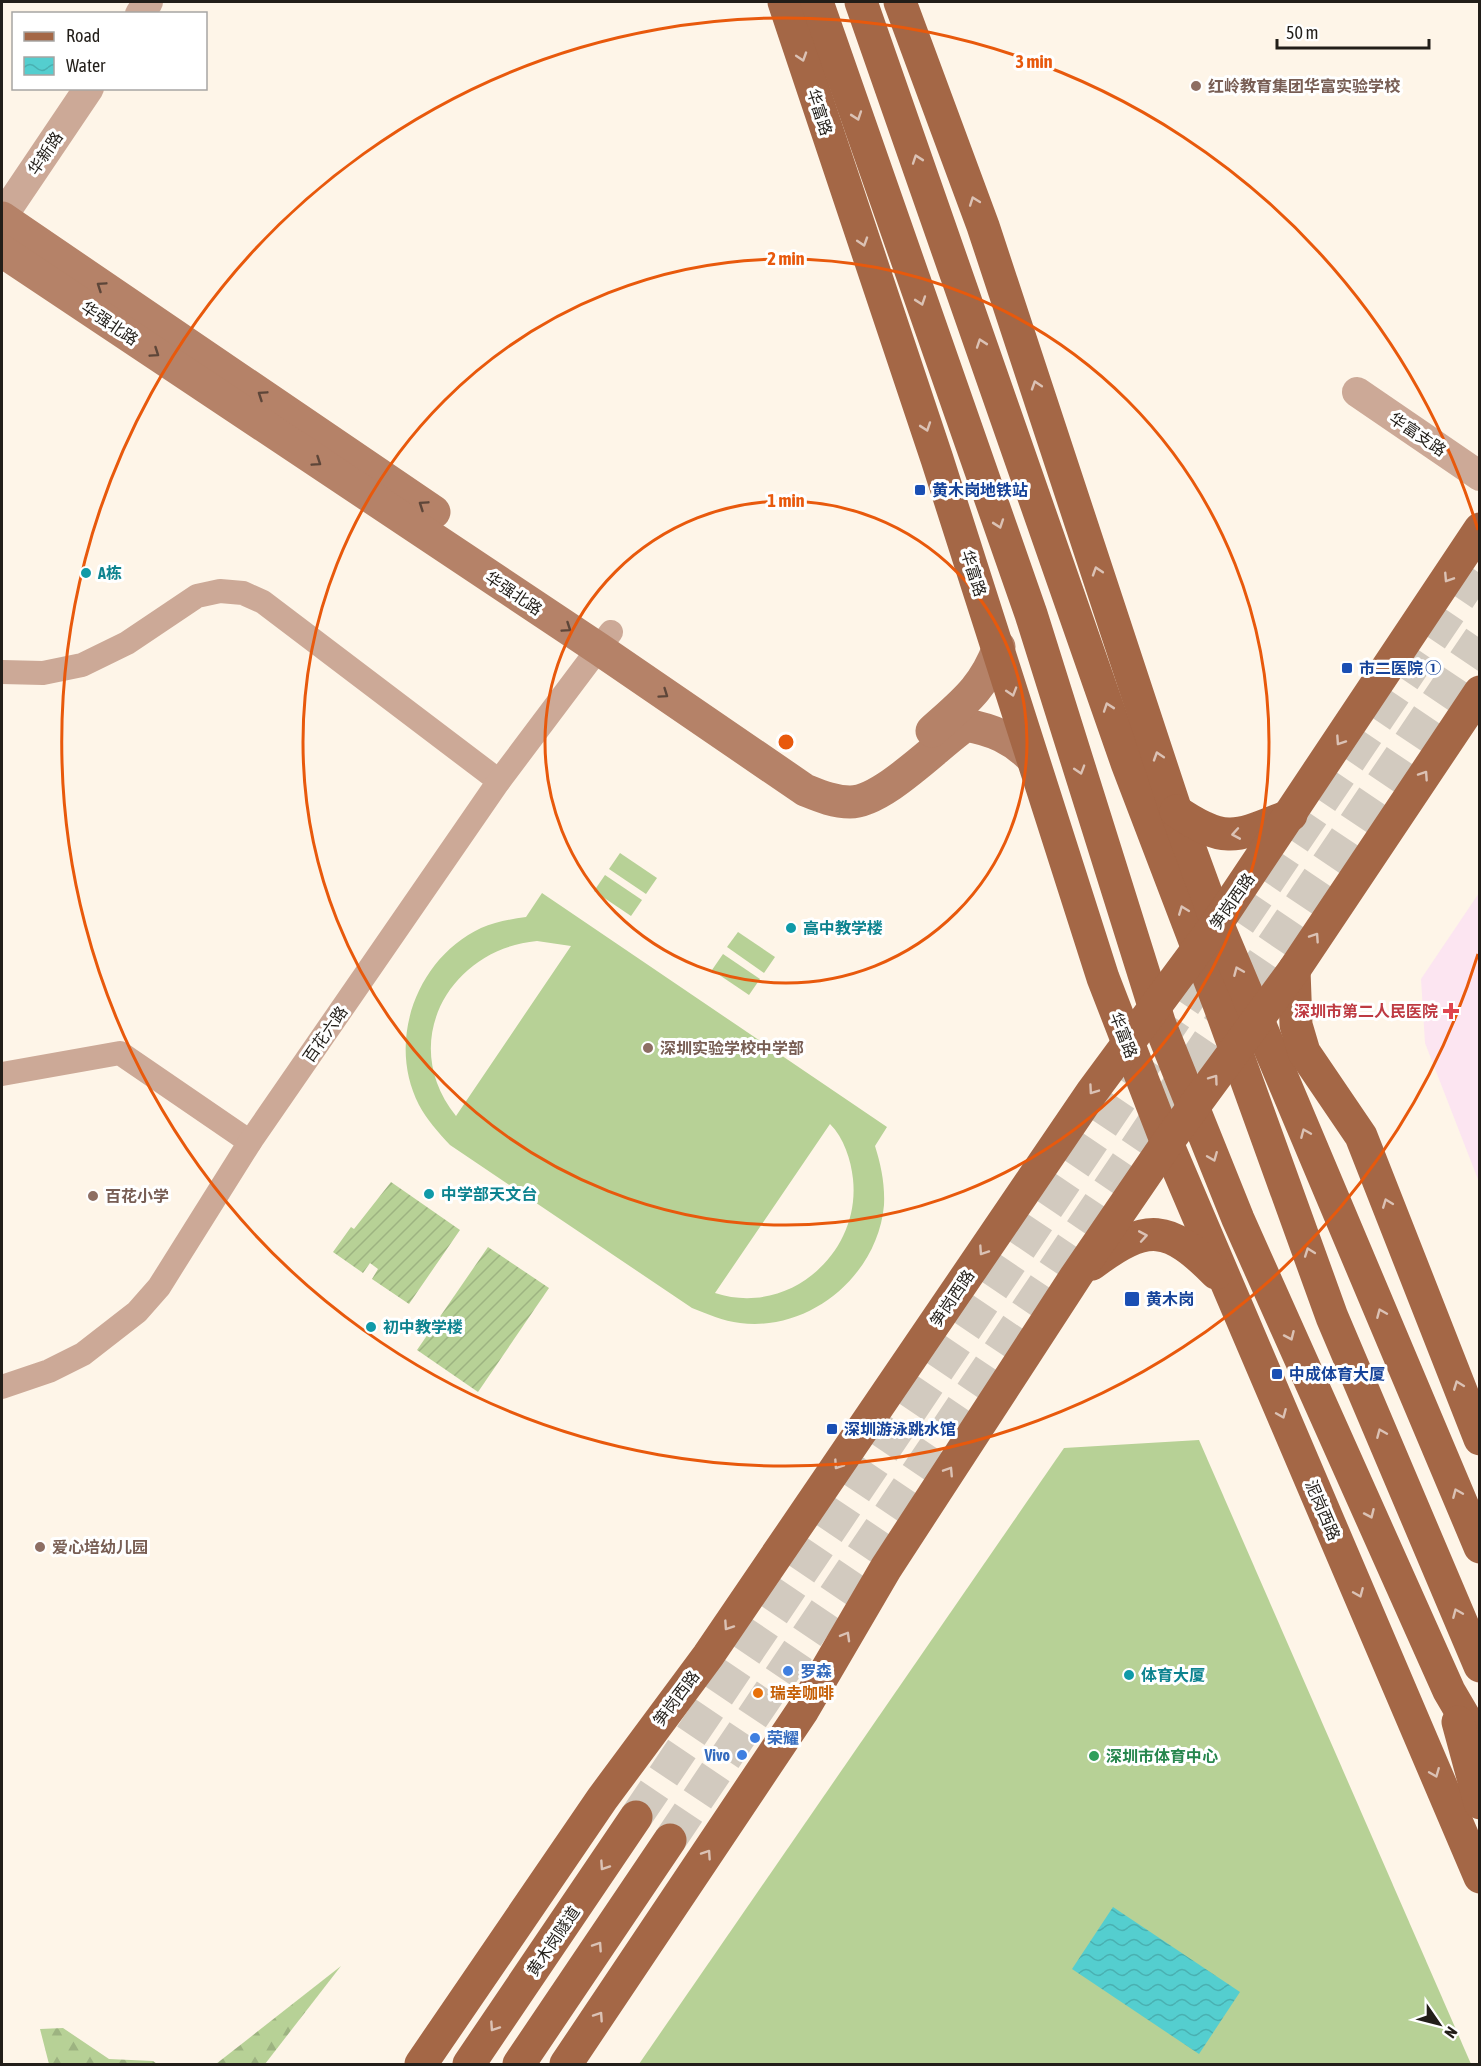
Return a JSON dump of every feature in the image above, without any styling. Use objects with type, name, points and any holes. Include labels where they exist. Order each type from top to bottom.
[{"type":"main road","name":"华富路","points":[[784,2],[999,647],[1032,758],[1127,1042],[1167,1143]]},
{"type":"main road","name":"华富路","points":[[817,2],[1031,614],[1160,1025],[1238,1219],[1449,1691]]},
{"type":"main road","points":[[861,2],[1127,763],[1219,1004],[1332,1317],[1479,1666]]},
{"type":"main road","points":[[900,2],[983,226],[1176,811],[1217,923],[1479,1547]]},
{"type":"main road","name":"华强北路","points":[[2,218],[605,641],[784,777],[805,790],[829,800],[851,802],[868,799],[885,789],[942,741],[966,725],[990,729],[1004,736],[1032,758]]},
{"type":"main road","name":"华强北路","points":[[2,251],[605,641],[826,778],[844,783],[869,780],[888,768],[959,707],[987,677],[999,647]]},
{"type":"main road","name":"笋岗西路","points":[[421,2064],[602,1799],[708,1656],[1127,1042],[1217,923],[1291,815],[1479,529]]},
{"type":"main road","points":[[566,2064],[803,1710],[886,1568],[1076,1276],[1167,1143],[1294,970],[1479,692]]},
{"type":"main road","points":[[1176,811],[1205,830],[1227,836],[1243,834],[1291,815]]},
{"type":"main road","points":[[1294,970],[1296,1025],[1304,1052],[1361,1136],[1479,1439]]},
{"type":"main road","name":"泥岗西路","points":[[1167,1143],[1479,1877]]},
{"type":"main road","points":[[1076,1276],[1123,1241],[1155,1234],[1183,1242],[1226,1283]]},
{"type":"main road","points":[[1449,1691],[1479,1744]]},
{"type":"main road","points":[[1449,1691],[1479,1803]]},
{"type":"main road","name":"黄木岗隧道","points":[[469,2064],[636,1817]]},
{"type":"main road","points":[[519,2064],[670,1840]]},
{"type":"street","name":"华新路","points":[[2,218],[88,90]]},
{"type":"street","name":"华富支路","points":[[1357,392],[1479,476]]},
{"type":"street","points":[[2,672],[43,673],[82,665],[127,643],[197,596],[220,591],[243,592],[263,602],[499,781]]},
{"type":"street","name":"百花六路","points":[[2,1387],[48,1371],[83,1354],[138,1312],[159,1287],[250,1142],[499,781],[605,641]]},
{"type":"street","points":[[2,1074],[120,1053],[250,1142]]},
{"type":"shaded area","name":"深圳市第二人民医院","points":[[1479,893],[1479,1182],[1425,1043],[1421,979]]},
{"type":"green space","points":[[620,853],[657,878],[646,894],[609,869]]},
{"type":"green space","points":[[605,875],[642,900],[631,916],[594,891]]},
{"type":"green space","points":[[542,893],[887,1127],[875,1146],[884,1190],[884,1205],[879,1231],[869,1254],[836,1294],[815,1308],[791,1318],[766,1323],[734,1322],[692,1308],[450,1145],[433,1126],[419,1105],[410,1080],[406,1055],[407,1029],[414,1004],[425,980],[440,959],[459,942],[486,926],[526,917]],"holes":[[[537,941],[571,946],[456,1116],[439,1088],[431,1059],[432,1031],[441,1004],[457,981],[479,961],[506,948]],[[830,1124],[846,1150],[853,1179],[852,1206],[845,1232],[832,1254],[814,1273],[793,1287],[768,1296],[742,1298],[715,1293]]]},
{"type":"green space","points":[[738,932],[775,957],[764,973],[727,947]]},
{"type":"green space","points":[[723,954],[760,979],[749,995],[712,970]]},
{"type":"green space","points":[[391,1182],[460,1230],[409,1304],[372,1279],[378,1269],[370,1263],[363,1273],[333,1252],[351,1227],[354,1229]]},
{"type":"green space","points":[[488,1247],[549,1288],[478,1392],[417,1350]]},
{"type":"green space","name":"深圳市体育中心","points":[[1199,1440],[1471,2064],[639,2064],[1064,1448]]},
{"type":"green space","points":[[341,1966],[265,2064],[216,2064]]},
{"type":"green space","points":[[63,2028],[109,2059],[153,2061],[157,2064],[49,2064],[40,2029]]},
{"type":"water","points":[[1113,1907],[1240,1992],[1199,2054],[1072,1969]]},
{"type":"tunnel","points":[[636,1817],[1480,567]]},
{"type":"tunnel","points":[[670,1840],[1480,638]]},
{"type":"place","name":"红岭教育集团华富实验学校","points":[[1196,86]]},
{"type":"place","name":"黄木岗地铁站","points":[[920,490]]},
{"type":"place","name":"A栋","points":[[86,573]]},
{"type":"place","name":"市二医院 ①","points":[[1347,668]]},
{"type":"place","name":"高中教学楼","points":[[791,928]]},
{"type":"place","name":"深圳市第二人民医院","points":[[1451,1011]]},
{"type":"place","name":"深圳实验学校中学部","points":[[648,1048]]},
{"type":"place","name":"中学部天文台","points":[[429,1194]]},
{"type":"place","name":"百花小学","points":[[93,1196]]},
{"type":"place","name":"黄木岗","points":[[1132,1299]]},
{"type":"place","name":"初中教学楼","points":[[371,1327]]},
{"type":"place","name":"中成体育大厦","points":[[1277,1374]]},
{"type":"place","name":"深圳游泳跳水馆","points":[[832,1429]]},
{"type":"place","name":"爱心培幼儿园","points":[[40,1547]]},
{"type":"place","name":"罗森","points":[[788,1671]]},
{"type":"place","name":"体育大厦","points":[[1129,1675]]},
{"type":"place","name":"瑞幸咖啡","points":[[758,1693]]},
{"type":"place","name":"荣耀","points":[[755,1738]]},
{"type":"place","name":"Vivo","points":[[742,1755]]},
{"type":"place","name":"深圳市体育中心","points":[[1094,1756]]}]
